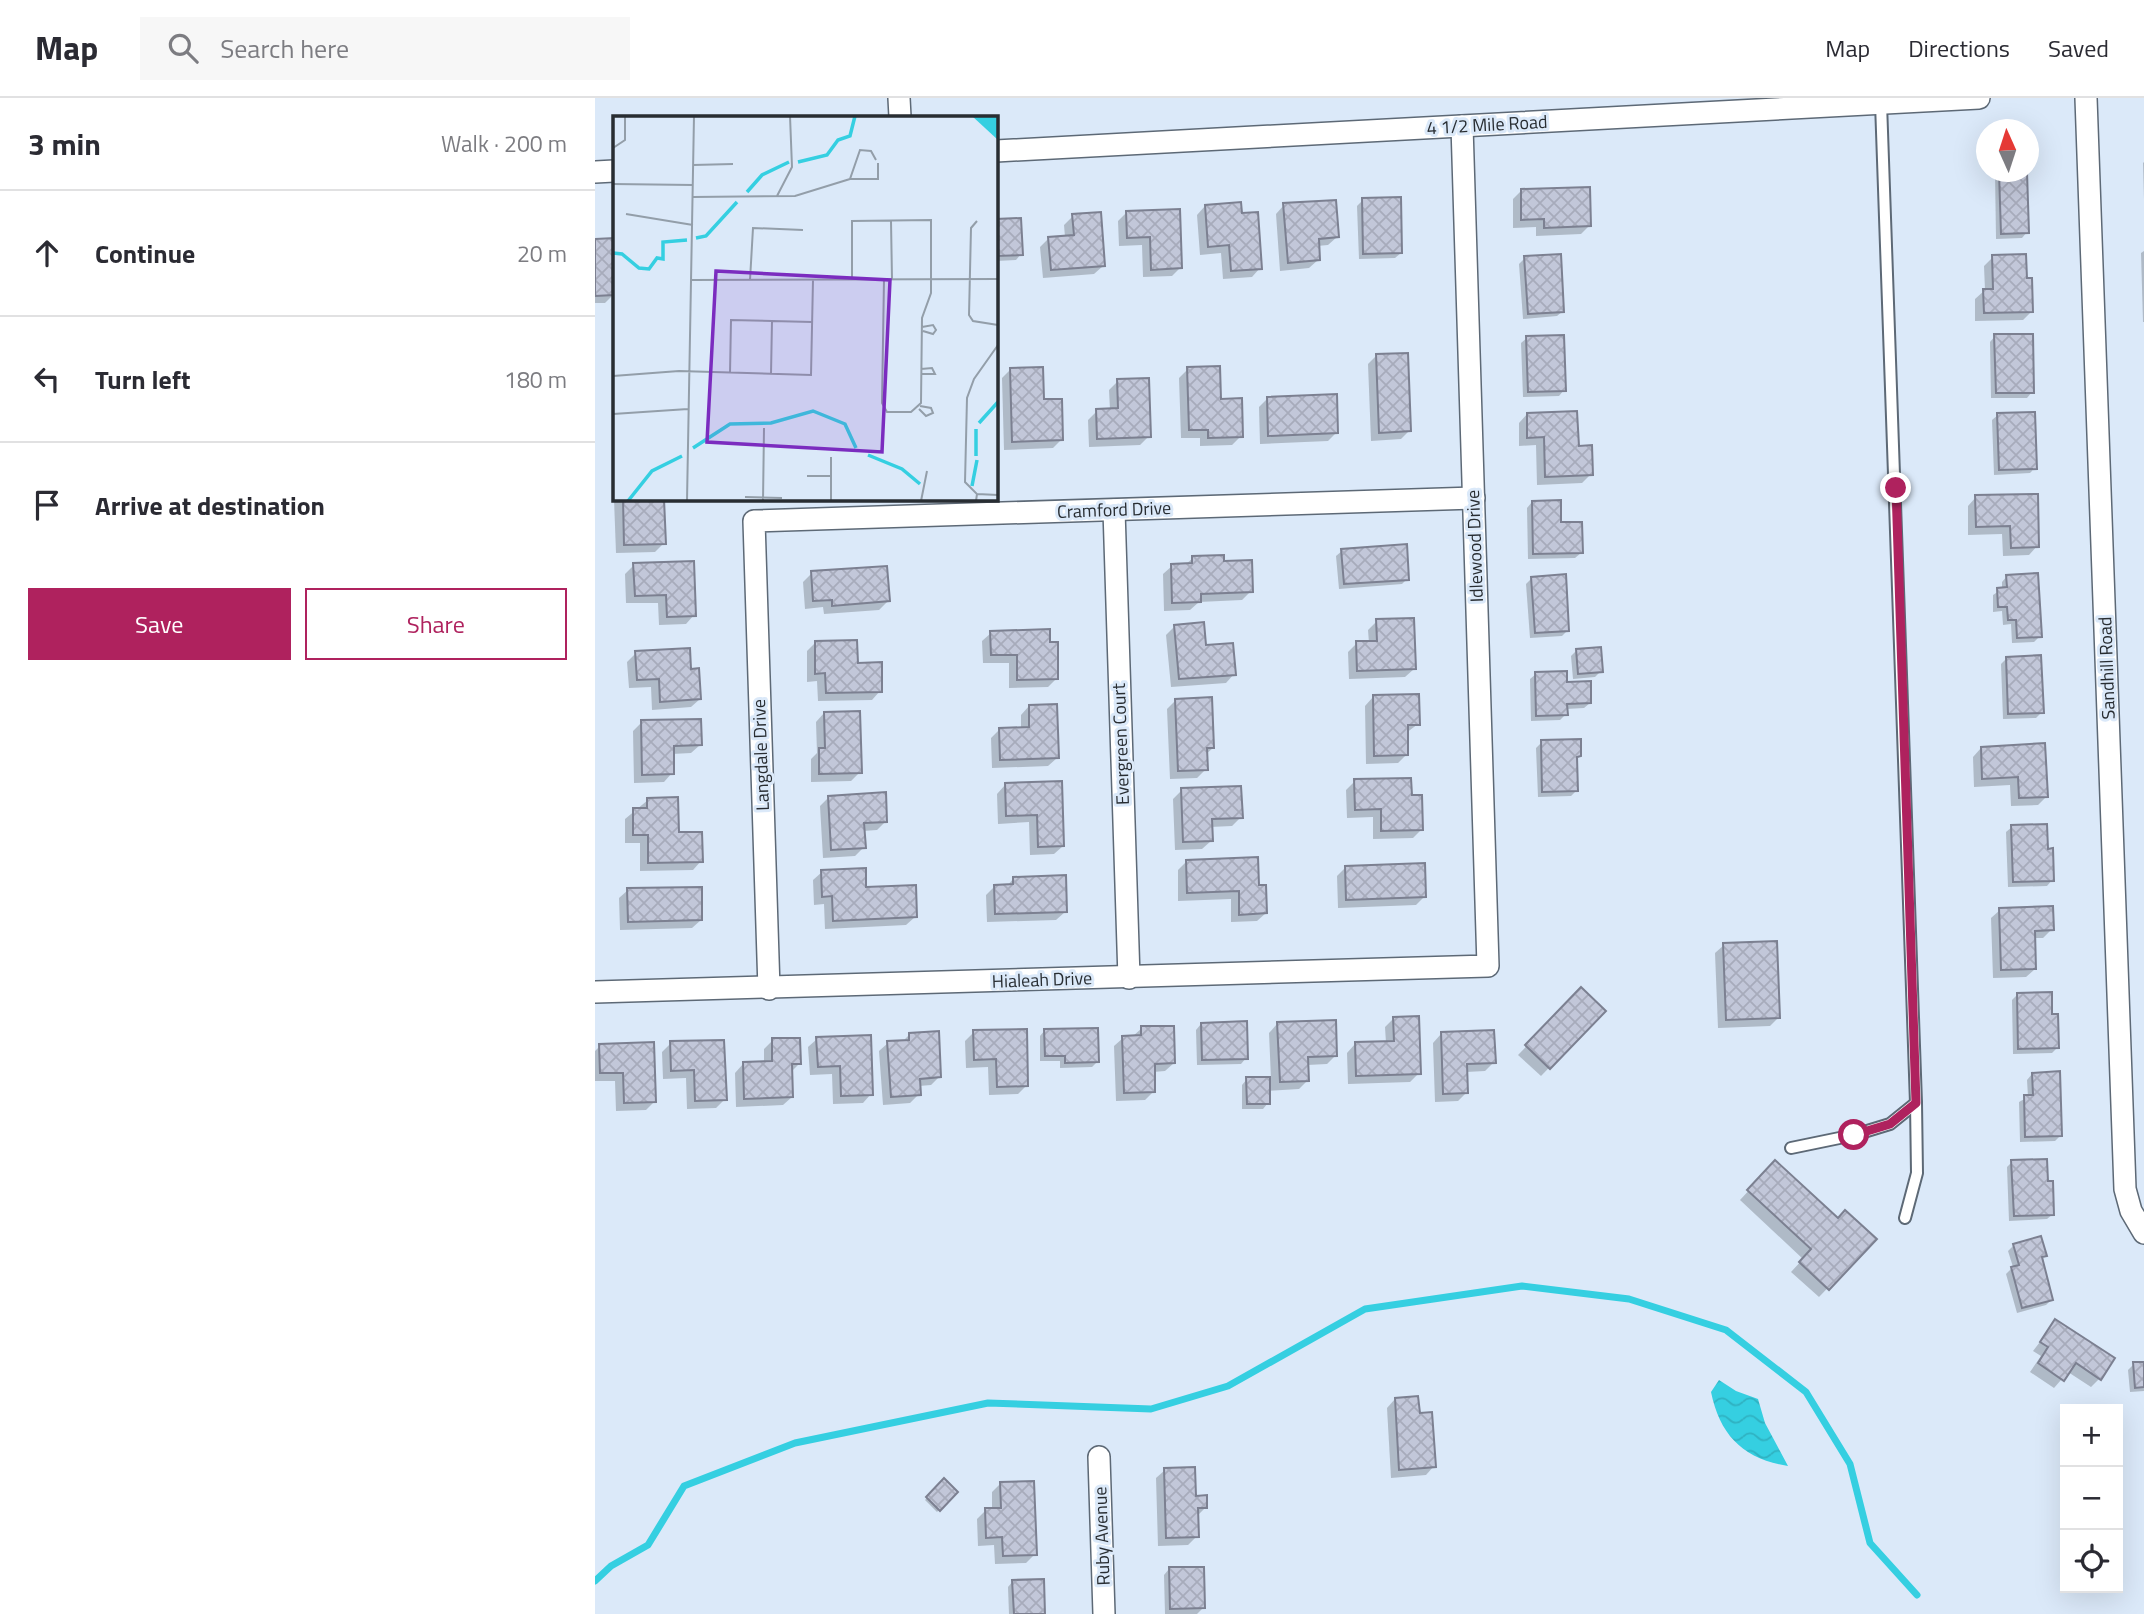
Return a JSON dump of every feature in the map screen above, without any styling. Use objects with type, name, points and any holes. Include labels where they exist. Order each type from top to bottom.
[{"type":"street","points":[[899,98],[900,116]]},
{"type":"street","name":"4 1/2 Mile Road","points":[[997,151],[1462,126],[1800,103],[1881,103],[1979,98]]},
{"type":"street","name":"Sandhill Road","points":[[2086,98],[2125,1189],[2131,1211],[2144,1233]]},
{"type":"street","name":"Idlewood Drive","points":[[1462,126],[1488,966]]},
{"type":"street","points":[[595,172],[613,171]]},
{"type":"street","name":"Cramford Drive","points":[[754,521],[1473,498]]},
{"type":"street","name":"Evergreen Court","points":[[1114,510],[1129,978]]},
{"type":"street","name":"Langdale Drive","points":[[754,521],[769,989]]},
{"type":"street","name":"Hialeah Drive","points":[[595,992],[1488,966]]},
{"type":"street","name":"Ruby Avenue","points":[[1099,1457],[1104,1614]]},
{"type":"lane","points":[[1881,103],[1916,1103],[1917,1173],[1905,1218]]},
{"type":"lane","points":[[1791,1148],[1854,1135],[1890,1124],[1916,1103]]},
{"type":"water","points":[[1719,1380],[1736,1391],[1758,1399],[1765,1423],[1788,1466],[1759,1458],[1736,1443],[1715,1408],[1711,1392]]},
{"type":"building","points":[[1999,182],[2027,182],[2029,233],[2001,234]]},
{"type":"building","points":[[1590,187],[1591,226],[1544,228],[1544,219],[1521,220],[1521,189]]},
{"type":"building","points":[[1401,197],[1402,253],[1363,254],[1362,198]]},
{"type":"building","points":[[1336,200],[1339,237],[1319,239],[1320,260],[1288,263],[1283,203]]},
{"type":"building","points":[[1241,202],[1242,213],[1258,212],[1262,269],[1231,271],[1229,245],[1208,247],[1205,205]]},
{"type":"building","points":[[1180,209],[1182,268],[1151,270],[1150,237],[1127,238],[1126,211]]},
{"type":"building","points":[[1101,212],[1105,266],[1051,270],[1048,237],[1074,235],[1072,214]]},
{"type":"building","points":[[1021,218],[1023,255],[997,256],[997,219]]},
{"type":"building","points":[[613,238],[613,295],[595,296],[595,239]]},
{"type":"building","points":[[1561,254],[1564,312],[1528,314],[1524,256]]},
{"type":"building","points":[[2026,254],[2027,278],[2032,278],[2033,312],[1984,313],[1983,289],[1993,289],[1992,255]]},
{"type":"building","points":[[1994,334],[2033,334],[2034,393],[1996,393]]},
{"type":"building","points":[[1564,335],[1566,391],[1528,392],[1526,336]]},
{"type":"building","points":[[1408,353],[1411,431],[1379,433],[1376,354]]},
{"type":"building","points":[[1220,366],[1221,399],[1242,398],[1243,437],[1208,438],[1208,430],[1189,430],[1187,367]]},
{"type":"building","points":[[1043,367],[1044,399],[1062,399],[1063,440],[1012,442],[1010,368]]},
{"type":"building","points":[[1149,378],[1151,437],[1097,439],[1096,409],[1118,408],[1117,379]]},
{"type":"building","points":[[1337,394],[1338,433],[1268,436],[1267,397]]},
{"type":"building","points":[[1577,411],[1579,446],[1592,445],[1593,475],[1545,477],[1544,437],[1527,438],[1527,413]]},
{"type":"building","points":[[2035,412],[2037,469],[1999,470],[1997,413]]},
{"type":"building","points":[[2038,494],[2039,547],[2011,548],[2010,526],[1976,527],[1975,495]]},
{"type":"building","points":[[623,500],[664,500],[666,544],[624,545]]},
{"type":"building","points":[[1561,500],[1561,522],[1582,522],[1583,553],[1533,554],[1532,501]]},
{"type":"building","points":[[1407,544],[1409,580],[1344,584],[1341,549]]},
{"type":"building","points":[[1224,555],[1224,561],[1252,560],[1253,592],[1201,594],[1201,602],[1172,603],[1171,564],[1192,563],[1192,556]]},
{"type":"building","points":[[694,561],[696,616],[667,617],[666,595],[635,596],[633,563]]},
{"type":"building","points":[[887,566],[890,601],[832,606],[832,600],[813,601],[811,571]]},
{"type":"building","points":[[2038,573],[2042,637],[2017,638],[2016,620],[2008,620],[2007,607],[1998,607],[1997,588],[2007,587],[2006,575]]},
{"type":"building","points":[[1566,574],[1569,631],[1535,633],[1531,577]]},
{"type":"building","points":[[1414,618],[1416,669],[1357,671],[1356,641],[1377,641],[1376,619]]},
{"type":"building","points":[[1204,622],[1206,645],[1233,643],[1236,675],[1179,679],[1174,625]]},
{"type":"building","points":[[1050,629],[1050,642],[1058,642],[1058,679],[1017,680],[1017,655],[991,655],[990,631]]},
{"type":"building","points":[[857,640],[858,663],[882,662],[882,692],[826,693],[825,673],[815,674],[815,641]]},
{"type":"building","points":[[1601,647],[1603,672],[1578,674],[1576,649]]},
{"type":"building","points":[[690,648],[691,669],[699,668],[701,699],[660,702],[659,679],[637,680],[635,651]]},
{"type":"building","points":[[2041,655],[2044,713],[2008,714],[2006,657]]},
{"type":"building","points":[[1567,671],[1567,682],[1591,681],[1591,703],[1567,704],[1568,715],[1536,716],[1535,672]]},
{"type":"building","points":[[1419,694],[1420,725],[1408,725],[1408,755],[1374,756],[1373,695]]},
{"type":"building","points":[[1212,697],[1214,748],[1207,748],[1208,770],[1178,771],[1175,699]]},
{"type":"building","points":[[1057,704],[1059,758],[1000,760],[999,728],[1029,727],[1029,705]]},
{"type":"building","points":[[860,711],[862,773],[819,774],[819,748],[825,748],[824,712]]},
{"type":"building","points":[[701,719],[702,745],[674,746],[674,774],[642,775],[641,720]]},
{"type":"building","points":[[1581,739],[1581,756],[1577,757],[1578,791],[1542,792],[1541,740]]},
{"type":"building","points":[[2045,743],[2048,797],[2019,798],[2018,777],[1982,779],[1981,747]]},
{"type":"building","points":[[1411,778],[1412,795],[1422,795],[1423,830],[1381,831],[1381,809],[1355,810],[1354,779]]},
{"type":"building","points":[[1062,781],[1064,846],[1038,847],[1037,815],[1006,816],[1005,783]]},
{"type":"building","points":[[1241,786],[1243,818],[1212,819],[1213,841],[1183,842],[1181,788]]},
{"type":"building","points":[[886,792],[887,822],[864,823],[866,848],[831,850],[828,796]]},
{"type":"building","points":[[678,797],[679,832],[702,832],[703,862],[648,863],[648,835],[633,835],[633,808],[647,808],[647,798]]},
{"type":"building","points":[[2047,824],[2048,849],[2053,848],[2054,881],[2013,882],[2011,825]]},
{"type":"building","points":[[1258,857],[1259,885],[1266,885],[1267,913],[1239,915],[1239,891],[1187,893],[1186,860]]},
{"type":"building","points":[[1425,863],[1426,897],[1346,900],[1345,866]]},
{"type":"building","points":[[866,868],[866,887],[916,885],[917,917],[833,921],[832,896],[822,897],[821,870]]},
{"type":"building","points":[[1066,875],[1067,912],[995,914],[994,885],[1013,884],[1013,877]]},
{"type":"building","points":[[702,887],[702,920],[628,922],[627,888]]},
{"type":"building","points":[[2053,906],[2054,930],[2035,931],[2036,969],[2001,970],[1999,908]]},
{"type":"building","points":[[1777,941],[1780,1018],[1726,1020],[1723,943]]},
{"type":"building","points":[[1581,987],[1606,1011],[1550,1069],[1525,1045]]},
{"type":"building","points":[[2052,992],[2052,1014],[2058,1014],[2059,1048],[2018,1049],[2017,993]]},
{"type":"building","points":[[1419,1016],[1421,1074],[1356,1076],[1355,1042],[1394,1041],[1393,1017]]},
{"type":"building","points":[[1336,1020],[1337,1056],[1308,1057],[1309,1081],[1280,1082],[1277,1022]]},
{"type":"building","points":[[1247,1021],[1248,1059],[1202,1060],[1201,1023]]},
{"type":"building","points":[[1141,1026],[1174,1026],[1175,1063],[1155,1064],[1155,1092],[1124,1093],[1122,1036],[1141,1035]]},
{"type":"building","points":[[1098,1028],[1099,1062],[1065,1063],[1065,1056],[1045,1056],[1044,1029]]},
{"type":"building","points":[[1027,1029],[1028,1086],[997,1087],[996,1059],[974,1060],[973,1030]]},
{"type":"building","points":[[1494,1030],[1496,1063],[1467,1064],[1468,1093],[1443,1094],[1441,1032]]},
{"type":"building","points":[[939,1031],[941,1077],[920,1079],[921,1095],[891,1097],[887,1041],[909,1040],[909,1033]]},
{"type":"building","points":[[871,1035],[873,1095],[841,1096],[840,1066],[818,1067],[816,1037]]},
{"type":"building","points":[[772,1038],[800,1038],[801,1064],[792,1064],[793,1097],[744,1099],[743,1062],[772,1061]]},
{"type":"building","points":[[724,1040],[727,1100],[695,1101],[694,1070],[671,1071],[670,1041]]},
{"type":"building","points":[[654,1042],[656,1102],[624,1103],[623,1073],[600,1073],[599,1044]]},
{"type":"building","points":[[2060,1071],[2062,1136],[2025,1137],[2024,1095],[2033,1095],[2032,1073]]},
{"type":"building","points":[[1246,1077],[1270,1077],[1270,1104],[1247,1104]]},
{"type":"building","points":[[2047,1159],[2048,1181],[2053,1181],[2054,1215],[2014,1216],[2011,1160]]},
{"type":"building","points":[[1775,1160],[1838,1218],[1845,1210],[1877,1239],[1829,1290],[1799,1262],[1811,1249],[1747,1190]]},
{"type":"building","points":[[2041,1236],[2047,1256],[2042,1257],[2053,1300],[2022,1308],[2011,1267],[2019,1265],[2013,1244]]},
{"type":"building","points":[[2055,1319],[2115,1358],[2101,1380],[2076,1363],[2064,1381],[2038,1363],[2048,1347],[2040,1342]]},
{"type":"building","points":[[2133,1362],[2144,1362],[2144,1387],[2135,1388]]},
{"type":"building","points":[[1418,1396],[1420,1413],[1432,1412],[1436,1467],[1399,1470],[1395,1398]]},
{"type":"building","points":[[1195,1467],[1196,1496],[1207,1495],[1207,1508],[1198,1508],[1199,1537],[1166,1538],[1164,1468]]},
{"type":"building","points":[[944,1478],[958,1492],[940,1511],[926,1497]]},
{"type":"building","points":[[1034,1481],[1037,1555],[1003,1556],[1002,1537],[986,1538],[985,1508],[1001,1508],[1000,1482]]},
{"type":"building","points":[[1169,1567],[1204,1567],[1205,1608],[1170,1609]]},
{"type":"building","points":[[1044,1579],[1045,1614],[1014,1614],[1012,1580]]},
{"type":"waterway","points":[[595,1581],[611,1566],[648,1545],[684,1486],[795,1443],[988,1403],[1151,1409],[1228,1386],[1365,1309],[1522,1286],[1629,1299],[1726,1330],[1806,1392],[1850,1464],[1870,1543],[1917,1595]]},
{"type":"route","points":[[1854,1135],[1890,1124],[1916,1103],[1896,488]]}]
